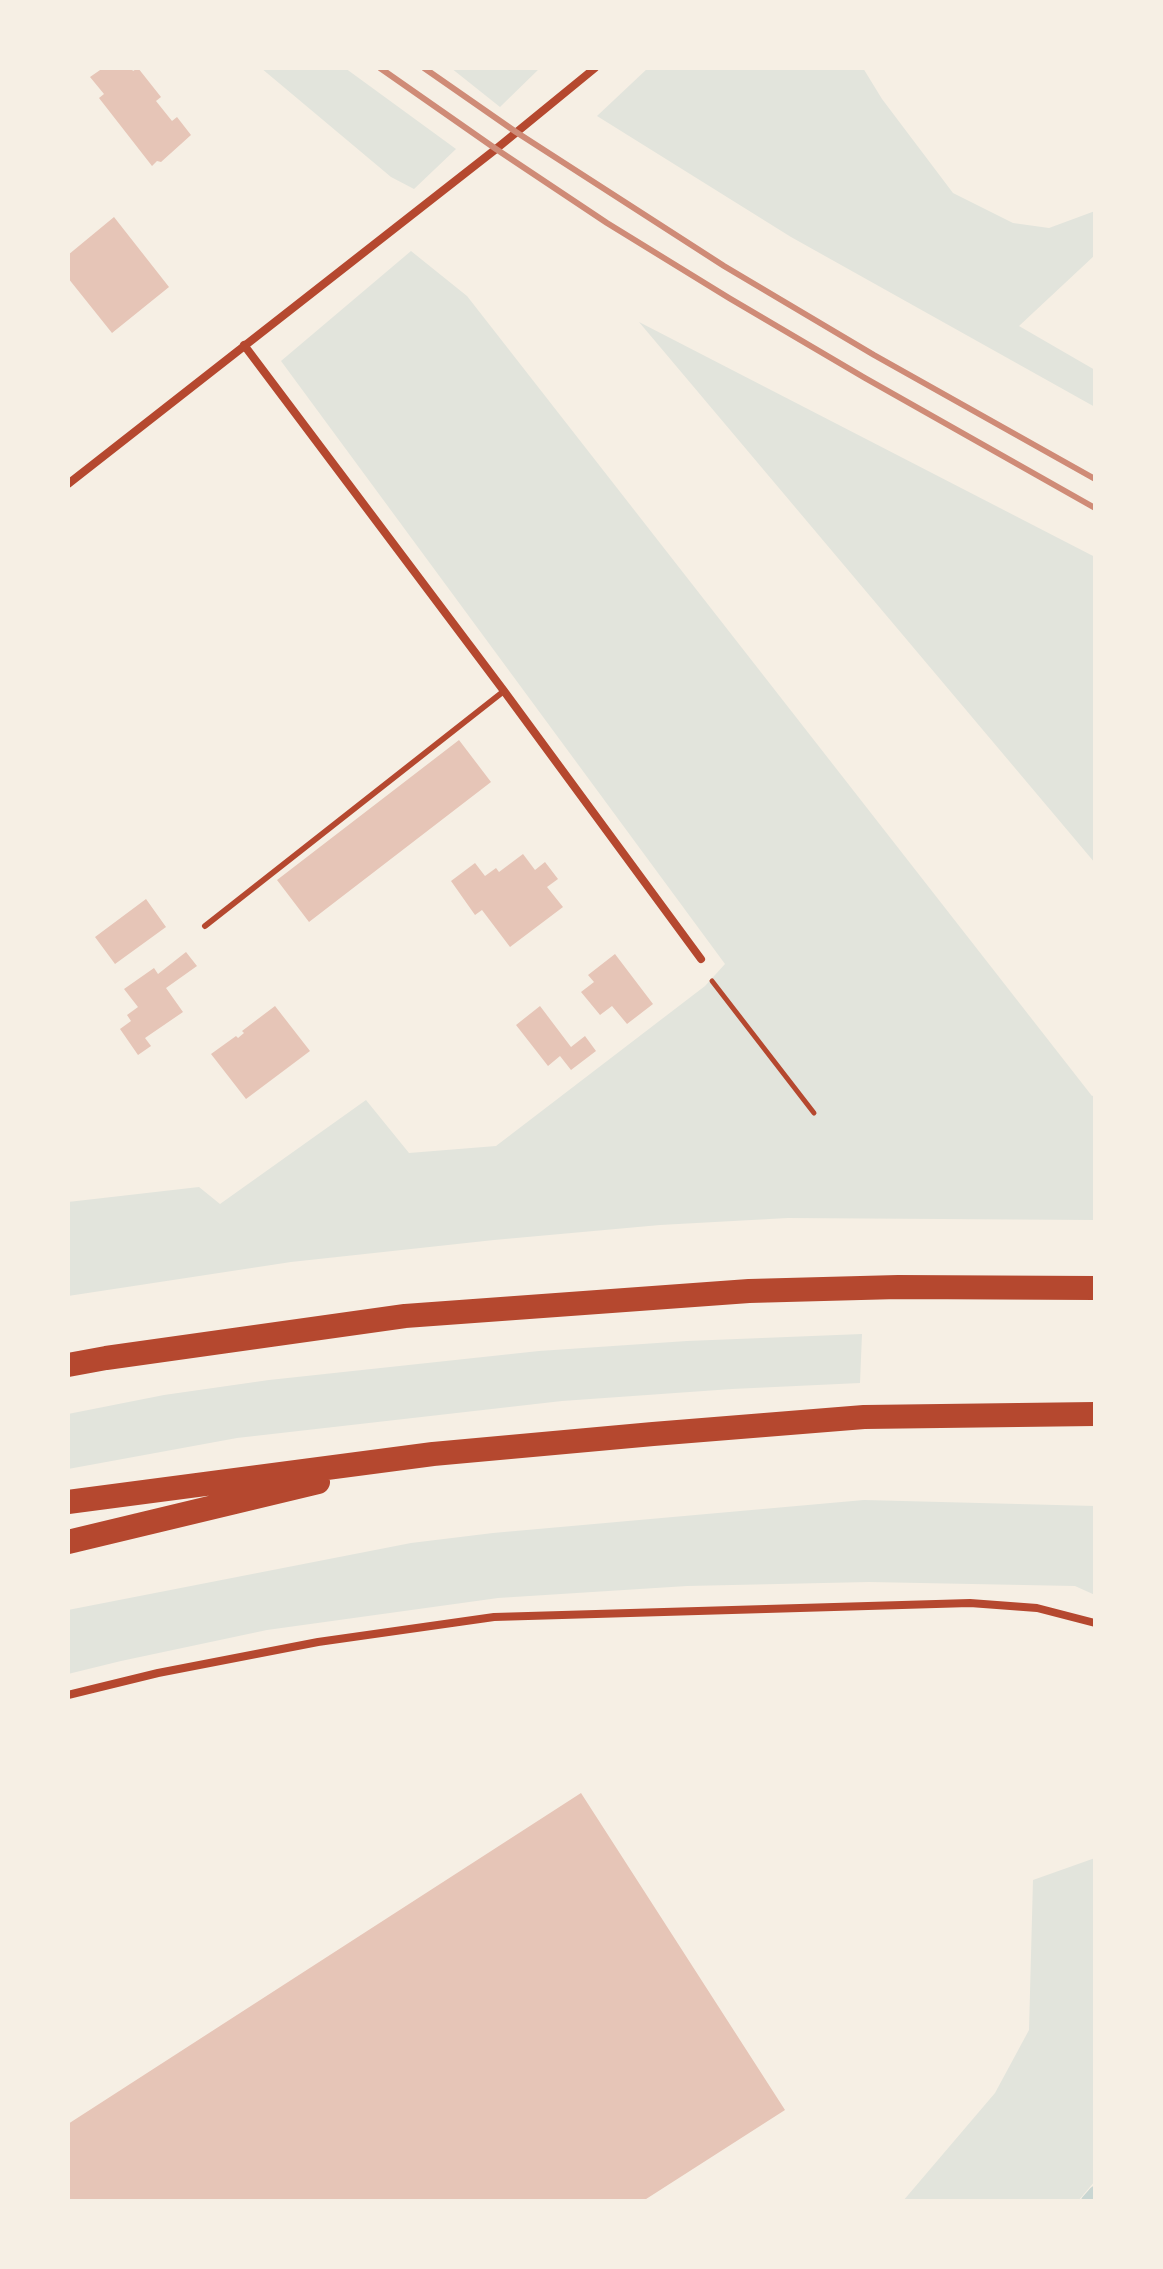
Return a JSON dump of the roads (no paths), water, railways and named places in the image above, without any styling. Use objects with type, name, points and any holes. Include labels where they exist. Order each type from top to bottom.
[{"type":"highway","points":[[68,1365],[436,1314],[749,1291],[898,1287],[1095,1288]]},
{"type":"highway","points":[[68,1502],[433,1454],[864,1417],[1095,1414]]},
{"type":"highway","points":[[68,1542],[433,1454]]},
{"type":"street","points":[[68,484],[595,68]]},
{"type":"street","points":[[244,345],[701,959]]},
{"type":"street","points":[[68,1695],[158,1673],[318,1642],[494,1617],[970,1603],[1037,1608],[1095,1623]]},
{"type":"lane","points":[[205,926],[504,691]]},
{"type":"waterway","points":[[1087,2201],[1095,2192]]},
{"type":"railway","points":[[380,68],[607,223],[865,378],[1095,508]]},
{"type":"railway","points":[[424,68],[516,132],[724,266],[874,355],[1095,479]]}]
